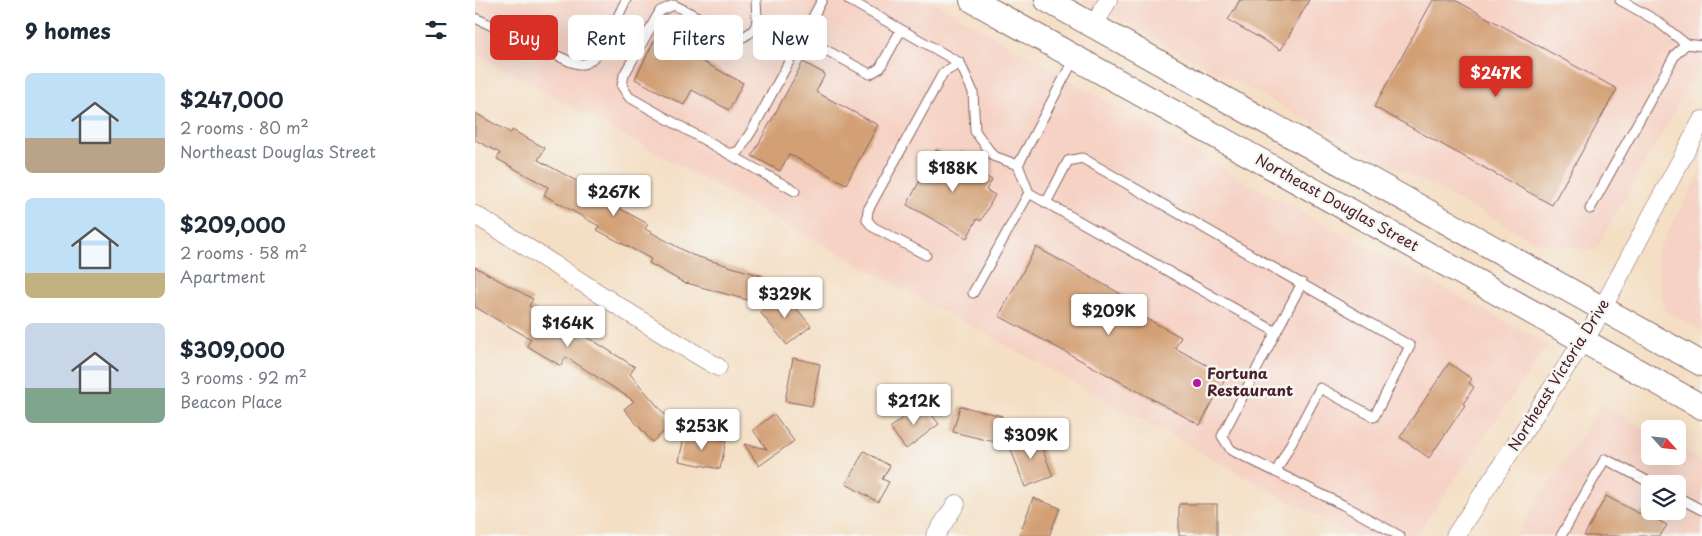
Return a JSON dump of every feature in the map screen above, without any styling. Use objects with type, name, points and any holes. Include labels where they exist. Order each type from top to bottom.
[{"type":"main road","name":"Northeast Douglas Street","points":[[972,0],[1585,340],[1702,407]]},
{"type":"main road","points":[[1047,0],[1702,364]]},
{"type":"main road","points":[[1041,39],[1068,44],[1081,40],[1094,26]]},
{"type":"street","points":[[1094,26],[1108,0]]},
{"type":"street","name":"Northeast Victoria Drive","points":[[1455,536],[1585,340],[1702,120]]},
{"type":"street","points":[[475,215],[665,337],[718,367]]},
{"type":"street","points":[[935,536],[956,504]]},
{"type":"lane","points":[[475,18],[571,62],[583,64],[593,58],[602,45],[626,0]]},
{"type":"lane","points":[[756,0],[757,26],[754,31],[741,38],[674,5],[660,11],[624,74],[622,86],[629,97],[795,191]]},
{"type":"lane","points":[[814,15],[822,0]]},
{"type":"lane","points":[[849,0],[960,63],[973,92],[975,131],[993,156],[1017,165],[1029,193],[1276,332]]},
{"type":"lane","points":[[1620,0],[1657,21],[1686,44],[1702,46]]},
{"type":"lane","points":[[827,51],[870,74],[880,68],[901,30]]},
{"type":"lane","points":[[1590,209],[1675,55],[1686,44]]},
{"type":"lane","points":[[1017,165],[1074,57]]},
{"type":"lane","points":[[729,154],[739,151],[790,60]]},
{"type":"lane","points":[[926,255],[873,227],[867,220],[868,210],[943,73],[960,63]]},
{"type":"lane","points":[[1046,203],[1068,161],[1082,158],[1410,346],[1374,417],[1320,388],[1276,472]]},
{"type":"lane","points":[[973,293],[1029,193]]},
{"type":"lane","points":[[1302,283],[1222,436],[1231,450],[1400,536]]},
{"type":"lane","points":[[1561,536],[1605,458],[1641,478]]},
{"type":"lane","points":[[1686,502],[1702,510]]},
{"type":"shaded area","points":[[475,0],[931,0],[1264,192],[1548,344],[1416,536],[1353,536],[475,53]]},
{"type":"shaded area","points":[[1082,0],[1702,0],[1702,63],[1595,251],[1535,241]]},
{"type":"shaded area","points":[[1702,170],[1702,331],[1664,310],[1656,253]]},
{"type":"shaded area","points":[[1602,404],[1641,427],[1641,465],[1686,465],[1686,452],[1702,461],[1702,536],[1515,536]]},
{"type":"building","points":[[1240,0],[1309,0],[1281,50],[1228,20]]},
{"type":"building","points":[[1433,0],[1455,0],[1617,89],[1552,205],[1374,107]]},
{"type":"building","points":[[654,41],[654,60],[700,60],[743,83],[729,110],[692,90],[684,105],[635,79]]},
{"type":"building","points":[[803,62],[825,74],[816,92],[878,125],[846,184],[789,154],[780,171],[752,156]]},
{"type":"building","points":[[475,113],[511,133],[512,130],[545,148],[538,160],[595,191],[593,194],[648,224],[645,229],[692,255],[762,276],[754,302],[686,284],[649,263],[651,259],[597,230],[599,226],[544,195],[548,187],[497,159],[500,153],[475,140]]},
{"type":"building","points":[[936,150],[957,161],[962,152],[977,160],[972,169],[992,180],[986,190],[995,195],[981,221],[977,219],[967,238],[907,205]]},
{"type":"building","points":[[1036,247],[1130,299],[1125,307],[1181,337],[1175,348],[1227,376],[1200,425],[999,316]]},
{"type":"building","points":[[475,267],[533,299],[529,306],[597,343],[635,367],[630,374],[673,424],[652,442],[624,409],[634,401],[566,357],[561,366],[527,346],[531,339],[475,307]]},
{"type":"building","points":[[784,293],[811,326],[787,345],[760,312]]},
{"type":"building","points":[[793,358],[820,364],[812,406],[785,401]]},
{"type":"building","points":[[1449,363],[1472,379],[1469,383],[1474,387],[1463,404],[1465,405],[1429,458],[1400,437]]},
{"type":"building","points":[[922,402],[939,424],[906,449],[890,428]]},
{"type":"building","points":[[960,406],[1002,416],[995,442],[953,432]]},
{"type":"building","points":[[774,414],[794,441],[759,466],[744,444],[767,449],[753,430]]},
{"type":"building","points":[[685,432],[726,441],[720,469],[679,461]]},
{"type":"building","points":[[1036,433],[1053,476],[1025,487],[1009,444]]},
{"type":"building","points":[[864,451],[890,466],[882,479],[889,482],[878,502],[846,484]]},
{"type":"building","points":[[1606,496],[1640,514],[1641,511],[1641,520],[1658,520],[1667,525],[1660,536],[1584,536]]},
{"type":"building","points":[[1033,498],[1060,508],[1049,536],[1019,536]]},
{"type":"building","points":[[1179,504],[1217,504],[1217,536],[1179,536]]},
{"type":"place","name":"Fortuna Restaurant","points":[[1197,383]]}]
